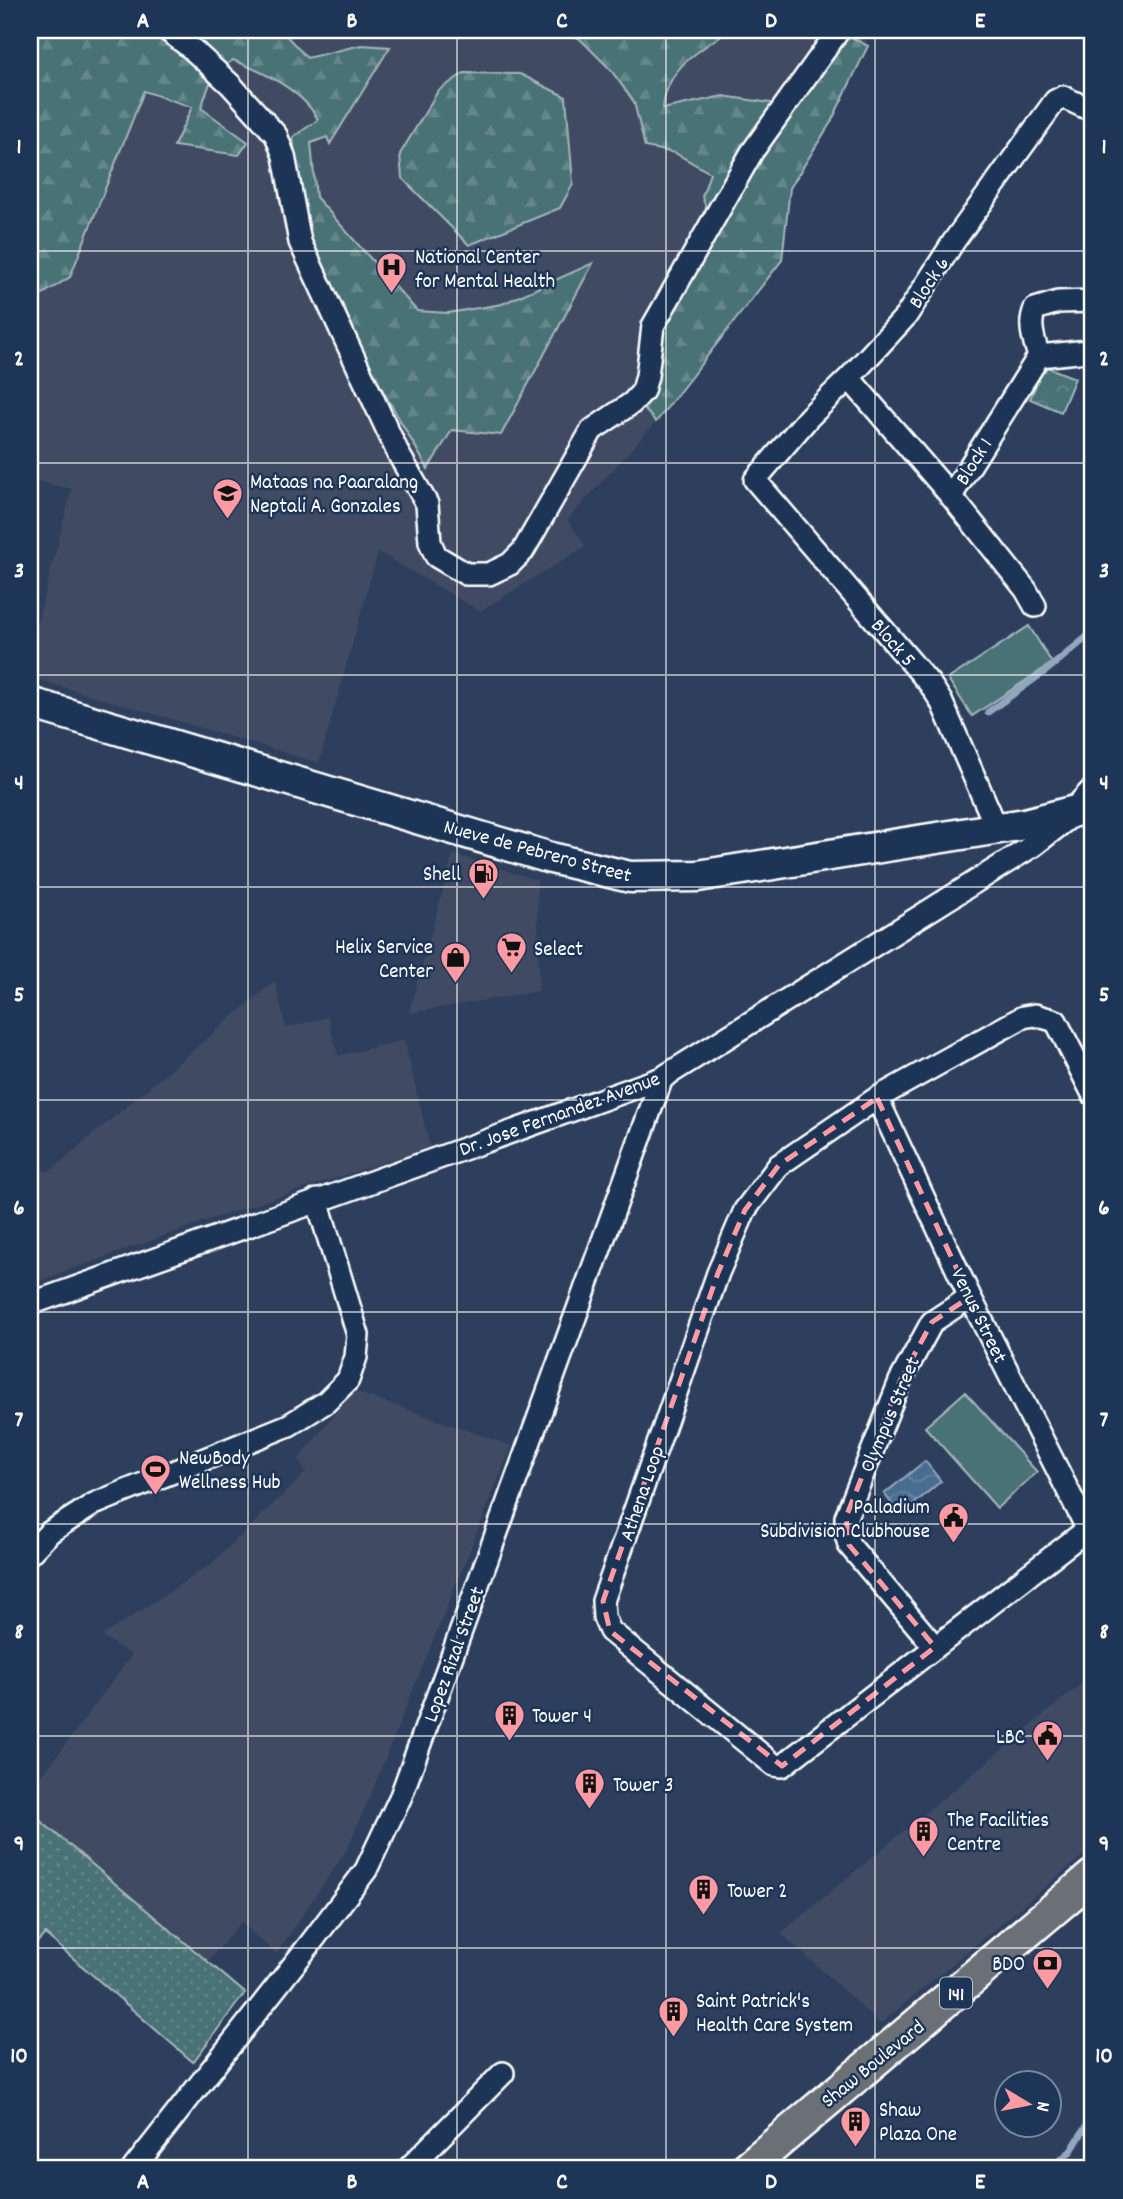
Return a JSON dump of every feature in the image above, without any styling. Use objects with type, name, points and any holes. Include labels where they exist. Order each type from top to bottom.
[{"type":"main road","name":"Nueve de Pebrero Street","points":[[30,703],[551,858],[630,877],[698,876],[997,829],[1025,824],[1086,802]]},
{"type":"main road","name":"Shaw Boulevard","points":[[746,2169],[1093,1876]]},
{"type":"street","points":[[167,30],[231,85],[276,135],[284,156],[300,242],[399,455],[427,504],[430,542],[436,556],[466,573],[489,574],[510,564],[523,551],[592,430],[632,403],[643,391],[653,326],[752,152],[839,30]]},
{"type":"street","name":"Block 6","points":[[755,480],[809,417],[906,316],[954,241],[1055,102],[1063,97],[1093,111]]},
{"type":"street","points":[[1093,301],[1058,302],[1035,309],[1032,314],[1032,335],[1039,356],[1088,351],[1093,348]]},
{"type":"street","name":"Block 1","points":[[1035,606],[1026,590],[951,496],[1039,356]]},
{"type":"street","points":[[849,378],[951,496]]},
{"type":"street","name":"Block 5","points":[[755,480],[930,684],[941,701],[997,829]]},
{"type":"street","name":"Dr. Jose Fernandez Avenue","points":[[30,1304],[662,1078],[1034,845],[1086,802]]},
{"type":"street","name":"Athena Loop","points":[[1091,1527],[782,1766],[774,1765],[610,1632],[604,1616],[603,1601],[607,1588],[718,1273],[745,1210],[779,1165],[877,1098],[1023,1017],[1035,1015],[1056,1021],[1093,1094]]},
{"type":"street","name":"Lopez Rizal Street","points":[[133,2169],[366,1870],[384,1836],[401,1796],[662,1078]]},
{"type":"street","name":"Venus Street","points":[[877,1098],[970,1297],[1091,1527]]},
{"type":"street","points":[[30,1553],[50,1532],[94,1504],[289,1425],[326,1402],[348,1380],[356,1357],[358,1335],[317,1200]]},
{"type":"street","name":"Olympus Street","points":[[936,1647],[849,1545],[846,1517],[900,1381],[932,1322],[970,1297]]},
{"type":"street","points":[[408,2169],[503,2073]]},
{"type":"highlighted area","points":[[877,1098],[970,1297],[932,1322],[900,1381],[846,1517],[849,1545],[935,1647],[782,1766],[610,1631],[603,1601],[718,1273],[745,1210],[779,1165]]},
{"type":"shaded area","name":"National Center for Mental Health","points":[[30,30],[872,30],[834,103],[779,195],[782,260],[656,422],[567,520],[586,546],[480,611],[378,552],[319,763],[30,677],[30,651],[72,489],[30,480]]},
{"type":"shaded area","points":[[453,854],[537,880],[539,991],[409,1013]]},
{"type":"shaded area","points":[[275,981],[286,1028],[328,1017],[338,1056],[404,1040],[430,1147],[208,1220],[30,1284],[30,1168],[49,1172]]},
{"type":"shaded area","points":[[353,1391],[512,1446],[347,1849],[276,1954],[241,1922],[208,1961],[30,1812],[30,1792],[132,1655],[102,1636],[210,1565],[306,1473],[299,1459]]},
{"type":"shaded area","points":[[1093,1674],[1093,1847],[880,2024],[781,1933]]},
{"type":"green space","points":[[30,30],[281,30],[307,58],[361,45],[390,47],[330,144],[327,137],[311,143],[316,197],[417,311],[448,313],[502,304],[593,263],[501,435],[452,430],[428,469],[367,363],[304,225],[293,137],[318,120],[293,91],[257,70],[233,60],[213,75],[201,108],[248,142],[239,155],[174,146],[192,107],[144,91],[70,277],[30,302],[30,260],[42,252],[30,231]]},
{"type":"green space","points":[[536,30],[729,30],[695,54],[677,71],[665,94],[663,109],[723,96],[777,104],[838,30],[868,46],[831,122],[790,188],[782,260],[656,422],[643,408],[657,329],[708,212],[702,197],[710,173],[675,153],[645,147],[634,102],[610,69],[579,38]]},
{"type":"green space","points":[[464,73],[520,74],[566,97],[573,184],[560,208],[469,245],[402,178],[400,154],[438,91]]},
{"type":"green space","points":[[1044,366],[1075,378],[1061,412],[1030,399]]},
{"type":"green space","points":[[1029,626],[1052,663],[972,716],[948,679]]},
{"type":"green space","points":[[965,1392],[1037,1472],[997,1508],[925,1427]]},
{"type":"green space","points":[[30,1812],[245,1993],[193,2062],[45,1934],[30,1950]]},
{"type":"water","points":[[925,1461],[941,1481],[901,1515],[884,1494]]},
{"type":"waterway","points":[[988,712],[1047,670],[1093,632]]},
{"type":"waterway","points":[[1050,2169],[1071,2151],[1093,2115]]},
{"type":"place","name":"National Center for Mental Health","points":[[392,295]]},
{"type":"place","name":"Mataas na Paaralang Neptali A. Gonzales","points":[[227,520]]},
{"type":"place","name":"Shell","points":[[484,900]]},
{"type":"place","name":"Select","points":[[511,975]]},
{"type":"place","name":"Helix Service Center","points":[[456,985]]},
{"type":"place","name":"NewBody Wellness Hub","points":[[156,1496]]},
{"type":"place","name":"Palladium Subdivision Clubhouse","points":[[953,1545]]},
{"type":"place","name":"Tower 4","points":[[509,1742]]},
{"type":"place","name":"LBC","points":[[1048,1763]]},
{"type":"place","name":"Tower 3","points":[[590,1811]]},
{"type":"place","name":"The Facilities Centre","points":[[924,1858]]},
{"type":"place","name":"Tower 2","points":[[704,1917]]},
{"type":"place","name":"BDO","points":[[1048,1990]]},
{"type":"place","name":"Saint Patrick's Health Care System","points":[[673,2039]]},
{"type":"place","name":"Shaw Plaza One","points":[[856,2148]]}]
